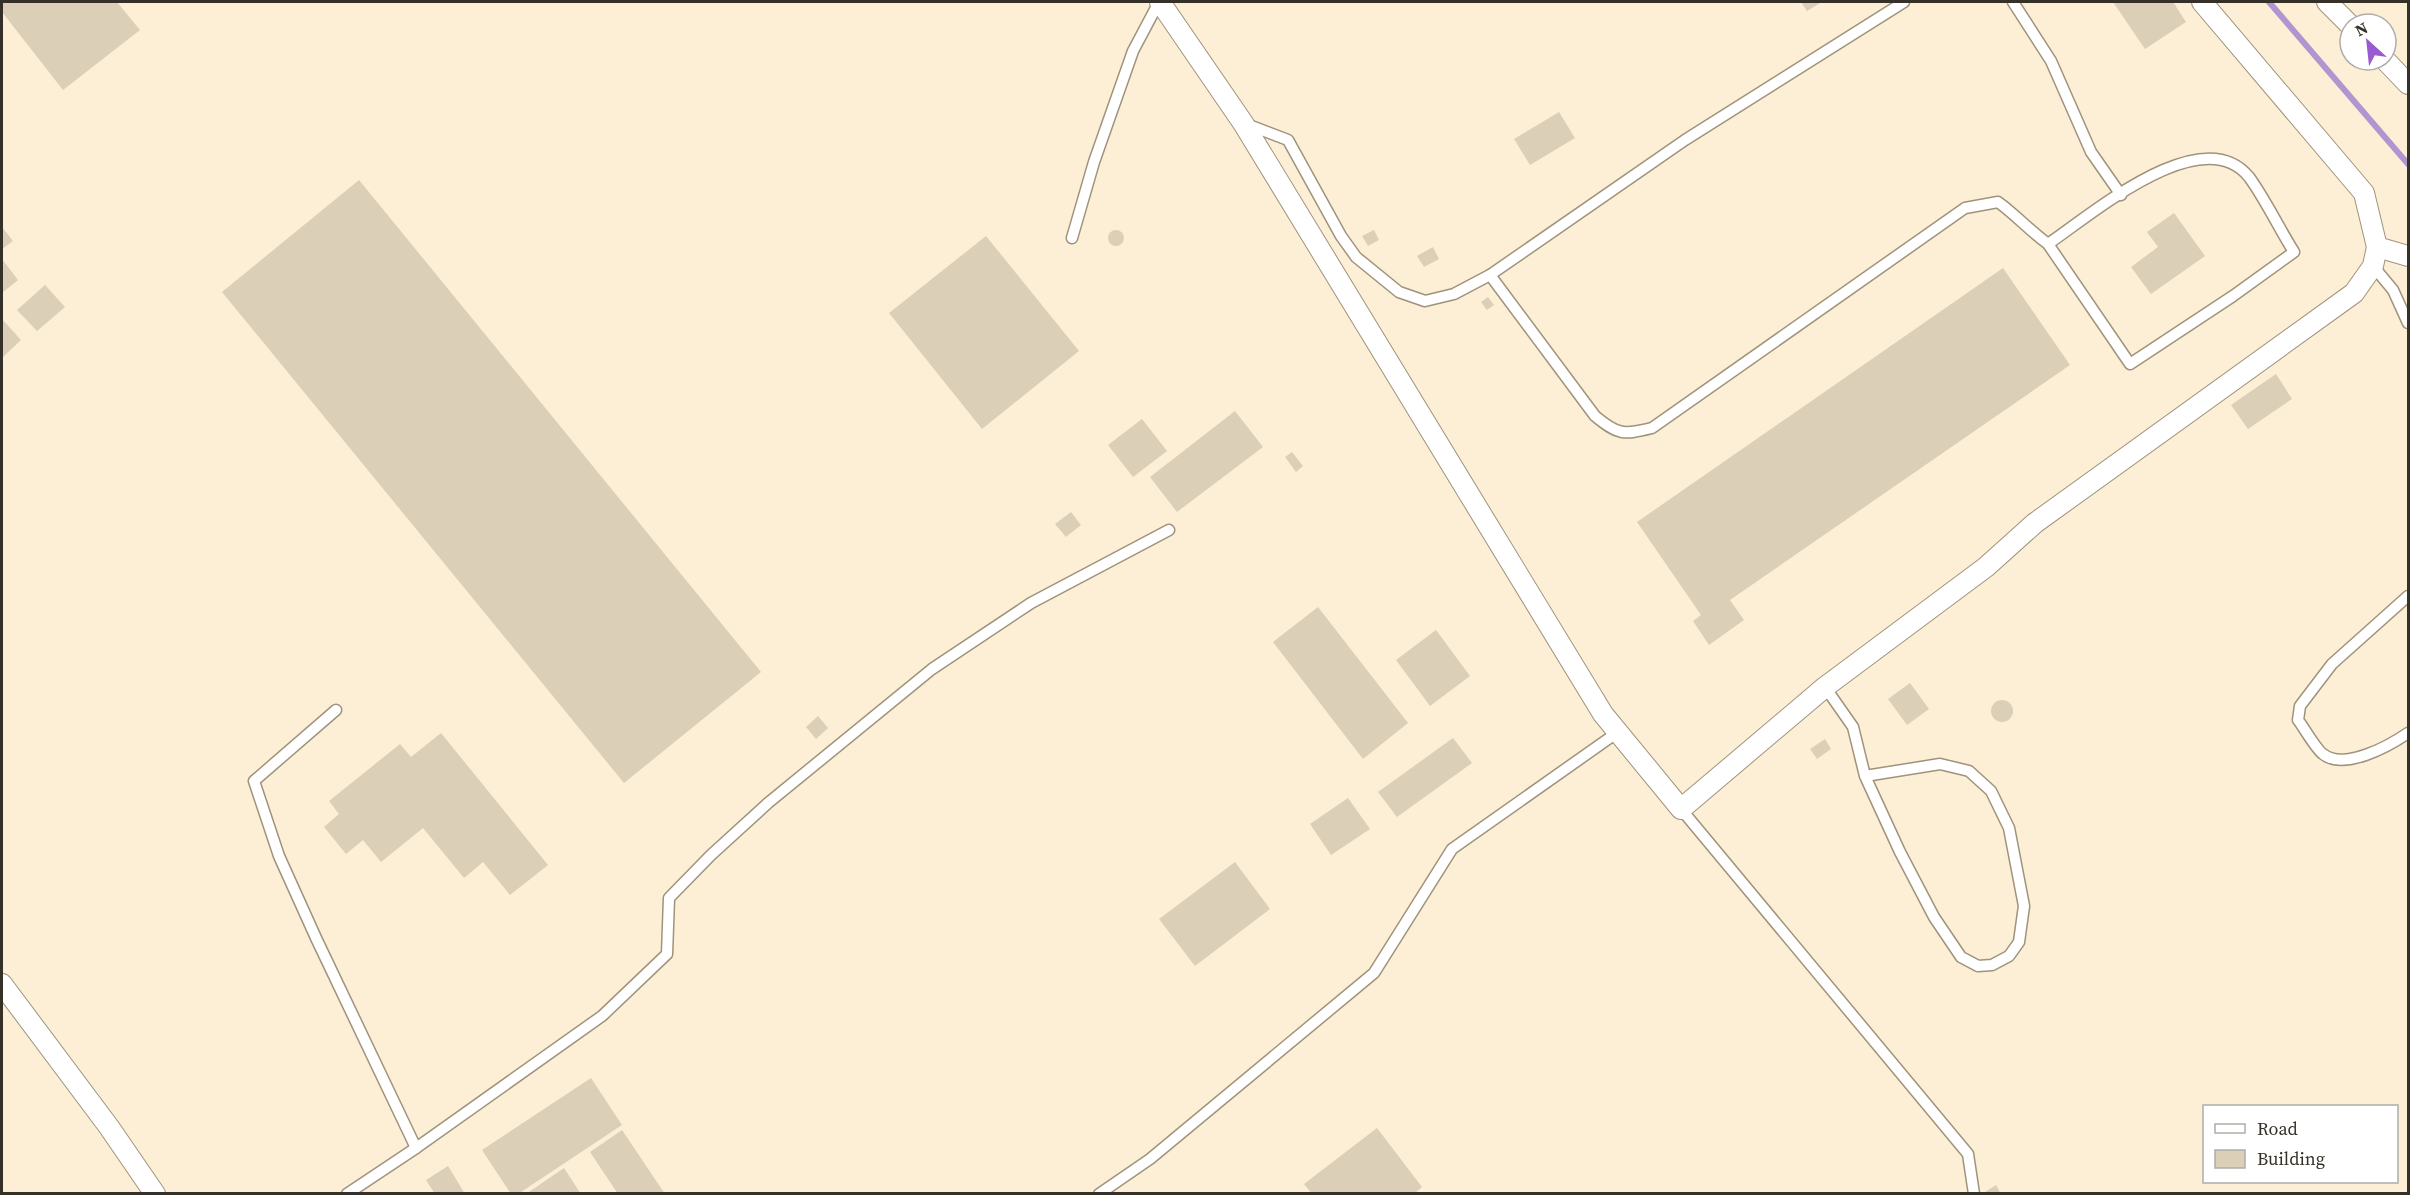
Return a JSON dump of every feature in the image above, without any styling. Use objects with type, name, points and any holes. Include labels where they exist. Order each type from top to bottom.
[{"type":"street","points":[[1159,2],[1243,123],[1597,704],[1681,809],[1825,687],[1986,567],[2035,523],[2354,293],[2373,266],[2377,247],[2364,193],[2202,2]]},
{"type":"street","points":[[2327,2],[2338,13]]},
{"type":"street","points":[[2397,72],[2409,84]]},
{"type":"street","points":[[2377,247],[2409,256]]},
{"type":"street","points":[[2,984],[109,1127],[155,1194]]},
{"type":"lane","points":[[1072,238],[1094,162],[1133,51],[1159,2]]},
{"type":"lane","points":[[1243,123],[1288,141],[1341,236],[1356,256],[1399,292],[1425,301],[1454,294],[1490,275],[1685,140],[1904,2]]},
{"type":"lane","points":[[2013,2],[2051,61],[2091,152],[2121,195]]},
{"type":"lane","points":[[1490,275],[1595,416],[1612,430],[1630,433],[1652,428],[1965,208],[1998,202],[2048,244],[2130,364],[2233,296],[2294,252],[2248,176],[2223,159],[2178,162],[2144,179],[2048,244]]},
{"type":"lane","points":[[2373,266],[2393,290],[2409,322]]},
{"type":"lane","points":[[347,1194],[602,1016],[667,954],[669,898],[711,855],[768,803],[932,669],[1031,603],[1169,530]]},
{"type":"lane","points":[[2409,596],[2331,664],[2300,705],[2298,720],[2323,754],[2342,762],[2388,747],[2409,733]]},
{"type":"lane","points":[[1825,687],[1853,727],[1865,776],[1900,852],[1934,917],[1961,957],[1978,966],[1992,965],[2009,956],[2019,942],[2024,906],[2009,828],[1991,792],[1969,771],[1940,764],[1865,776]]},
{"type":"lane","points":[[336,710],[254,782],[284,866],[315,938],[416,1148]]},
{"type":"lane","points":[[1099,1194],[1150,1159],[1374,973],[1452,849],[1618,732]]},
{"type":"lane","points":[[1681,809],[1968,1154],[1974,1194]]},
{"type":"shaded area","points":[[2,2],[2408,2],[2408,1193],[2,1193]]},
{"type":"building","points":[[2,2],[117,2],[140,30],[63,90],[2,12]]},
{"type":"building","points":[[1801,2],[1822,2],[1807,11]]},
{"type":"building","points":[[2113,2],[2173,2],[2186,22],[2145,49]]},
{"type":"building","points":[[1559,112],[1575,138],[1530,165],[1514,139]]},
{"type":"building","points":[[359,180],[761,672],[624,783],[222,292]]},
{"type":"building","points":[[2174,213],[2205,256],[2151,294],[2131,267],[2158,247],[2147,232]]},
{"type":"building","points":[[2,227],[13,241],[2,249]]},
{"type":"building","points":[[1113,230],[1119,230],[1124,238],[1122,244],[1113,246],[1108,241],[1108,235]]},
{"type":"building","points":[[1374,230],[1379,240],[1368,246],[1362,236]]},
{"type":"building","points":[[986,236],[1079,351],[982,429],[889,313]]},
{"type":"building","points":[[1433,247],[1439,259],[1424,267],[1417,256]]},
{"type":"building","points":[[2,259],[18,280],[2,293]]},
{"type":"building","points":[[2003,268],[2070,365],[1730,600],[1744,620],[1709,645],[1693,621],[1701,615],[1637,522]]},
{"type":"building","points":[[45,285],[65,307],[37,331],[17,310]]},
{"type":"building","points":[[1488,297],[1494,305],[1487,310],[1481,302]]},
{"type":"building","points":[[2,319],[21,340],[2,358]]},
{"type":"building","points":[[2276,374],[2292,399],[2248,429],[2231,405]]},
{"type":"building","points":[[1235,411],[1263,447],[1177,512],[1150,477]]},
{"type":"building","points":[[1142,419],[1167,451],[1133,477],[1108,445]]},
{"type":"building","points":[[1292,452],[1303,466],[1296,472],[1285,457]]},
{"type":"building","points":[[1071,512],[1081,525],[1066,537],[1055,524]]},
{"type":"building","points":[[1318,607],[1408,723],[1363,759],[1273,642]]},
{"type":"building","points":[[1436,630],[1470,676],[1430,706],[1396,660]]},
{"type":"building","points":[[1910,683],[1929,709],[1907,725],[1888,699]]},
{"type":"building","points":[[2002,700],[2010,703],[2013,711],[2010,719],[2002,722],[1994,719],[1991,711],[1994,703]]},
{"type":"building","points":[[818,716],[828,728],[816,739],[806,727]]},
{"type":"building","points":[[441,733],[548,865],[510,895],[483,862],[464,878],[423,828],[381,862],[363,840],[346,854],[324,827],[339,814],[329,801],[400,744],[411,757]]},
{"type":"building","points":[[1453,738],[1472,763],[1397,817],[1378,792]]},
{"type":"building","points":[[1825,739],[1831,749],[1817,759],[1810,749]]},
{"type":"building","points":[[1348,798],[1370,829],[1331,855],[1310,824]]},
{"type":"building","points":[[1235,862],[1270,909],[1195,966],[1159,919]]},
{"type":"building","points":[[591,1078],[622,1125],[518,1194],[511,1194],[482,1150]]},
{"type":"building","points":[[1377,1128],[1422,1187],[1414,1194],[1312,1194],[1304,1184]]},
{"type":"building","points":[[622,1130],[665,1194],[618,1194],[590,1152]]},
{"type":"building","points":[[448,1166],[465,1194],[435,1194],[426,1180]]},
{"type":"building","points":[[564,1168],[581,1194],[526,1194]]},
{"type":"building","points":[[1996,1185],[2001,1194],[1982,1194]]},
{"type":"waterway","points":[[2269,2],[2408,164]]}]
